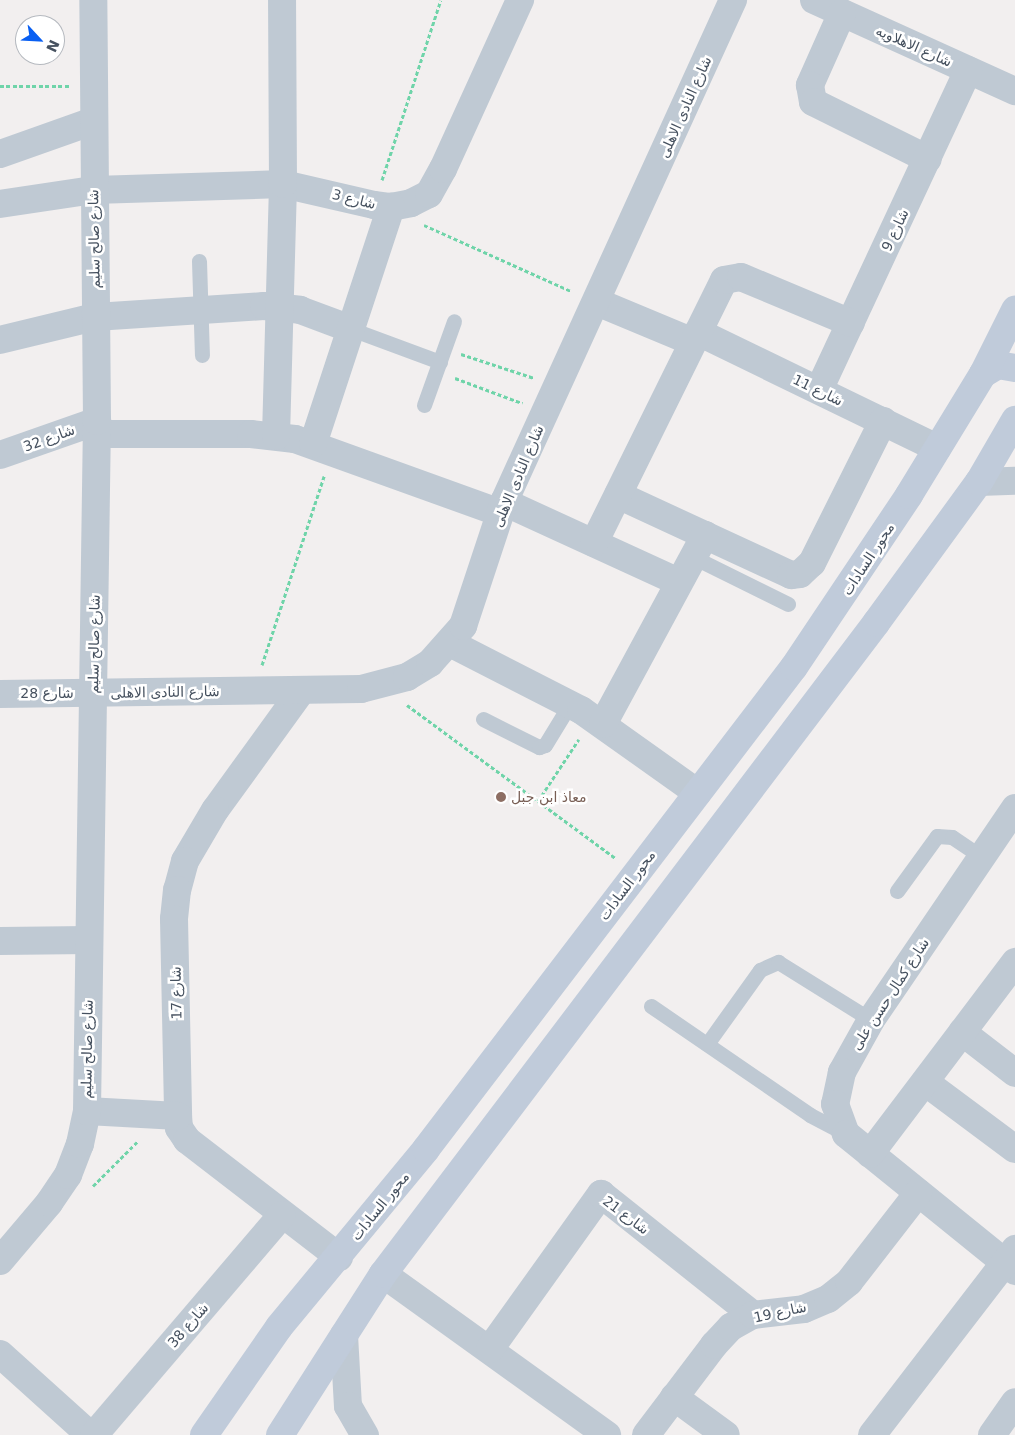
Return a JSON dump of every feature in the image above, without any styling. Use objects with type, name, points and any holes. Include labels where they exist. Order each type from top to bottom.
[{"type":"street","name":"شارع صالح سليم","points":[[0,1261],[49,1203],[68,1175],[80,1144],[87,1111],[97,427],[93,0]]},
{"type":"street","name":"شارع 3","points":[[0,204],[94,190],[284,184],[382,206],[411,204],[429,194],[443,170],[520,0]]},
{"type":"street","name":"شارع النادى الاهلى","points":[[93,693],[302,690],[381,686],[407,677],[430,663],[450,643],[463,626],[502,507],[733,0]]},
{"type":"street","name":"شارع الاهلاويه","points":[[814,0],[1015,91]]},
{"type":"street","points":[[276,436],[282,306],[285,1]]},
{"type":"street","points":[[842,13],[810,85],[813,102],[928,159]]},
{"type":"street","name":"شارع 9","points":[[819,390],[968,70]]},
{"type":"street","points":[[0,154],[93,121]]},
{"type":"street","points":[[322,448],[382,206]]},
{"type":"street","points":[[594,543],[724,280],[735,276],[851,323]]},
{"type":"street","name":"شارع 11","points":[[597,302],[696,337],[819,390],[937,448]]},
{"type":"street","points":[[0,340],[95,317],[282,306],[351,329]]},
{"type":"street","name":"محور السادات","points":[[204,1435],[240,1378],[426,1149],[824,625],[982,374],[1015,310]]},
{"type":"street","points":[[982,374],[998,365],[1015,368]]},
{"type":"street","points":[[280,1435],[384,1274],[816,703],[979,482],[1015,420]]},
{"type":"street","points":[[618,495],[699,546],[791,575],[806,570],[883,421]]},
{"type":"street","points":[[97,427],[276,436],[322,448],[502,507],[594,543],[679,582]]},
{"type":"street","name":"شارع 32","points":[[0,456],[97,427]]},
{"type":"street","points":[[979,482],[1015,480]]},
{"type":"street","points":[[588,715],[679,582],[699,546]]},
{"type":"street","points":[[450,643],[588,715],[698,793]]},
{"type":"street","name":"شارع 17","points":[[302,690],[215,810],[185,861],[177,890],[174,919],[171,1115],[187,1140],[339,1257]]},
{"type":"street","name":"شارع 28","points":[[0,694],[93,693]]},
{"type":"street","name":"شارع كمال حسن على","points":[[846,1134],[835,1104],[842,1072],[871,1020],[982,857],[1011,824]]},
{"type":"street","points":[[0,941],[89,940]]},
{"type":"street","points":[[870,1154],[1015,962]]},
{"type":"street","points":[[962,1032],[1015,1073]]},
{"type":"street","points":[[925,1082],[1015,1148]]},
{"type":"street","points":[[87,1111],[171,1115]]},
{"type":"street","points":[[846,1134],[918,1192],[1011,1261],[872,1435]]},
{"type":"street","name":"شارع 19","points":[[646,1435],[714,1345],[731,1327],[753,1315],[804,1308],[828,1299],[849,1282],[918,1192]]},
{"type":"street","name":"شارع 21","points":[[490,1349],[601,1194],[753,1315]]},
{"type":"street","name":"شارع 38","points":[[92,1435],[282,1215]]},
{"type":"street","points":[[384,1274],[607,1435]]},
{"type":"street","points":[[344,1335],[348,1406],[365,1435]]},
{"type":"street","points":[[0,1354],[92,1435]]},
{"type":"street","points":[[674,1397],[726,1435]]},
{"type":"street","points":[[992,1435],[1015,1402]]},
{"type":"lane","points":[[199,262],[202,355]]},
{"type":"lane","points":[[424,405],[454,321]]},
{"type":"lane","points":[[351,329],[440,361]]},
{"type":"lane","points":[[699,546],[788,604]]},
{"type":"lane","points":[[483,719],[538,747],[544,745],[588,715]]},
{"type":"lane","points":[[897,891],[937,836],[952,837],[982,857]]},
{"type":"lane","points":[[707,1044],[760,970],[768,964],[778,962],[871,1020]]},
{"type":"lane","points":[[652,1006],[810,1115],[846,1134]]},
{"type":"path","points":[[441,0],[382,206],[448,238],[597,302]]},
{"type":"path","points":[[0,86],[93,86]]},
{"type":"path","points":[[440,361],[558,387]]},
{"type":"path","points":[[440,361],[546,411]]},
{"type":"path","points":[[253,691],[322,448]]},
{"type":"path","points":[[381,686],[636,873]]},
{"type":"path","points":[[538,801],[588,715]]},
{"type":"path","points":[[90,1189],[171,1115]]},
{"type":"place","name":"معاذ ابن جبل","points":[[501,797]]}]
